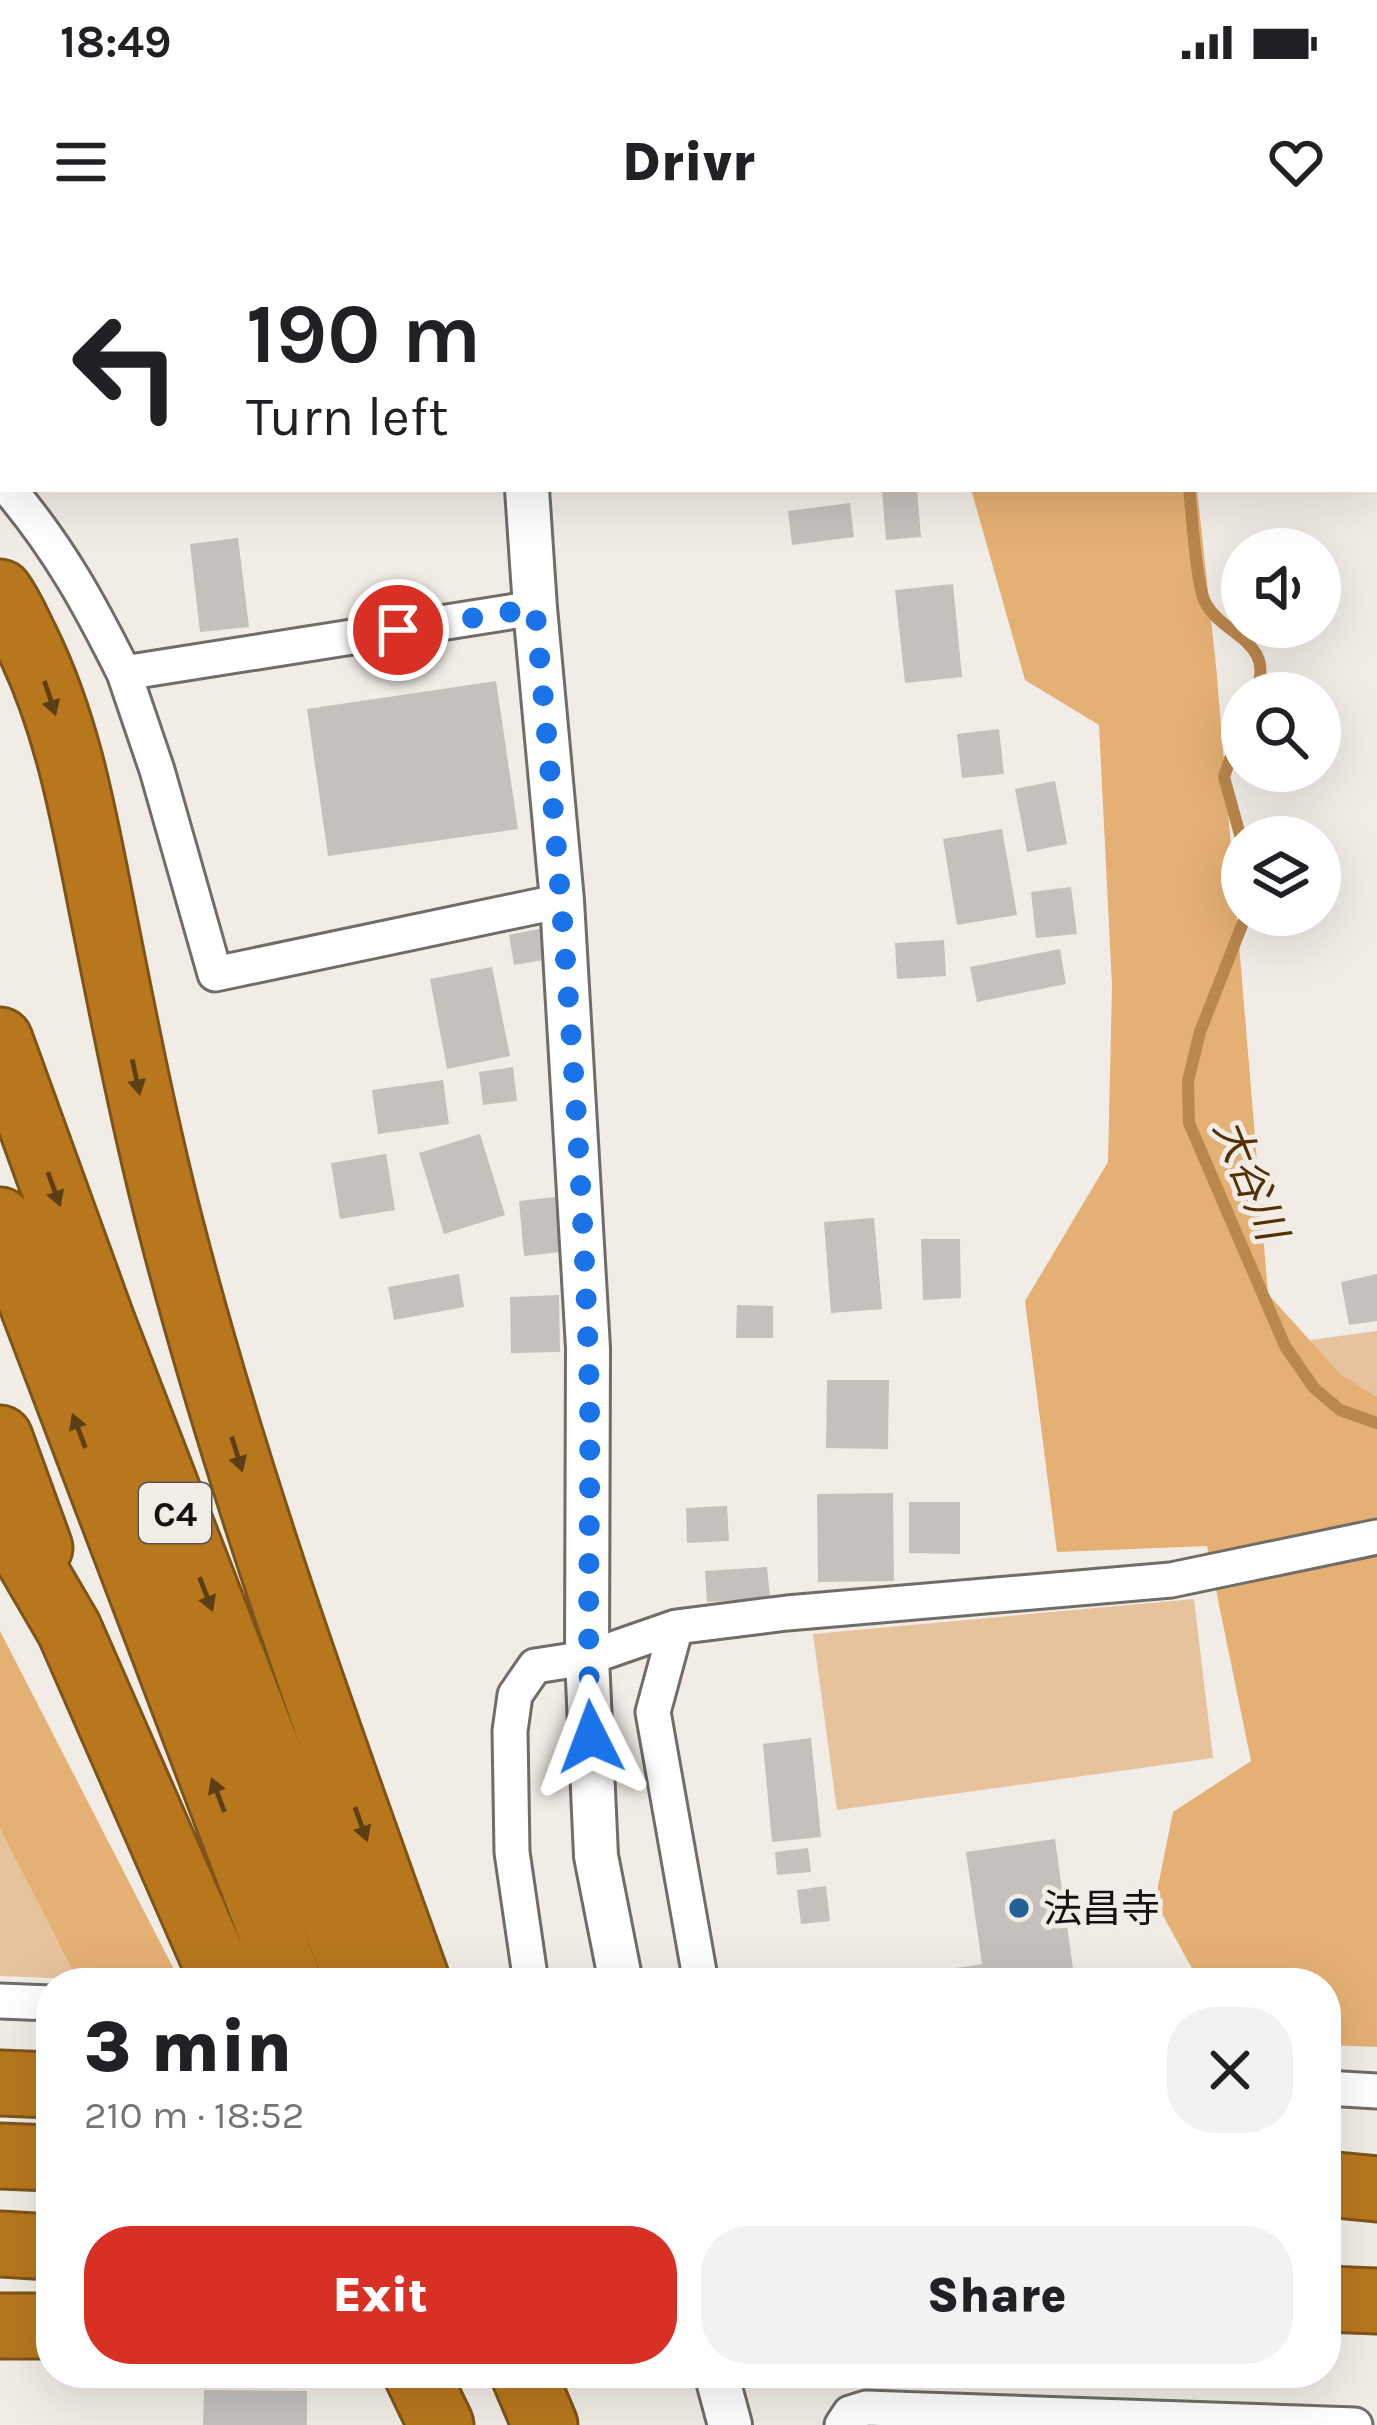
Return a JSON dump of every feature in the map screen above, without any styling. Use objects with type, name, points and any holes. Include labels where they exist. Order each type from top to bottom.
[{"type":"highway","points":[[0,592],[44,677],[73,765],[156,1163],[214,1379],[275,1577],[413,1968]]},
{"type":"highway","name":"C4","points":[[0,1040],[110,1343],[352,1968]]},
{"type":"highway","name":"C4","points":[[0,1220],[284,1968]]},
{"type":"highway","points":[[0,1438],[69,1629],[217,1968]]},
{"type":"highway","points":[[0,1511],[69,1629]]},
{"type":"highway","points":[[0,2083],[36,2084]]},
{"type":"highway","points":[[0,2156],[36,2157]]},
{"type":"highway","points":[[1341,2185],[1377,2189]]},
{"type":"highway","points":[[1341,2209],[1377,2210]]},
{"type":"highway","points":[[0,2245],[36,2246]]},
{"type":"highway","points":[[1341,2300],[1377,2301]]},
{"type":"highway","points":[[1341,2324],[1377,2323]]},
{"type":"highway","points":[[0,2326],[36,2326]]},
{"type":"highway","points":[[423,2388],[441,2425]]},
{"type":"highway","points":[[461,2388],[477,2425]]},
{"type":"highway","points":[[529,2388],[545,2425]]},
{"type":"highway","points":[[576,2388],[590,2425]]},
{"type":"street","points":[[11,492],[58,550],[124,674],[163,791],[214,974],[562,901]]},
{"type":"street","points":[[527,492],[562,901],[588,1348],[587,1658],[596,1856],[618,1968]]},
{"type":"street","points":[[124,674],[535,608]]},
{"type":"street","points":[[529,1968],[512,1852],[510,1731],[514,1694],[535,1666],[587,1658],[676,1627],[1171,1580],[1377,1537]]},
{"type":"street","points":[[676,1627],[652,1712],[698,1968]]},
{"type":"street","points":[[0,2001],[36,2002]]},
{"type":"street","points":[[1341,2089],[1377,2091]]},
{"type":"street","points":[[720,2388],[730,2425]]},
{"type":"street","points":[[842,2425],[850,2413],[866,2408],[1354,2425]]},
{"type":"shaded area","points":[[972,492],[1197,492],[1221,726],[1221,792],[1226,792],[1228,816],[1221,816],[1221,936],[1238,936],[1268,1294],[1341,1375],[1377,1397],[1377,2047],[1341,2046],[1341,1968],[1192,1968],[1155,1901],[1173,1812],[1251,1761],[1207,1546],[1057,1552],[1025,1301],[1108,1162],[1112,985],[1099,725],[1025,680]]},
{"type":"shaded area","points":[[1377,1331],[1377,1406],[1332,1395],[1310,1340]]},
{"type":"shaded area","points":[[1194,1599],[1213,1758],[837,1810],[813,1634]]},
{"type":"shaded area","points":[[0,1631],[173,1968],[71,1968],[0,1829]]},
{"type":"shaded area","points":[[0,1829],[71,1968],[36,1968],[36,1977],[0,1976]]},
{"type":"building","points":[[882,492],[917,492],[921,537],[886,540]]},
{"type":"building","points":[[850,503],[854,537],[792,545],[788,511]]},
{"type":"building","points":[[238,538],[249,627],[200,632],[190,544]]},
{"type":"building","points":[[953,584],[962,677],[905,683],[895,590]]},
{"type":"building","points":[[496,681],[518,829],[328,856],[307,709]]},
{"type":"building","points":[[999,729],[1004,774],[962,778],[957,734]]},
{"type":"building","points":[[1055,781],[1067,844],[1027,852],[1015,789]]},
{"type":"building","points":[[1002,829],[1017,915],[957,925],[943,839]]},
{"type":"building","points":[[1071,887],[1077,934],[1036,938],[1031,892]]},
{"type":"building","points":[[544,928],[549,959],[514,965],[509,935]]},
{"type":"building","points":[[944,940],[946,976],[897,979],[895,943]]},
{"type":"building","points":[[1060,949],[1066,984],[977,1002],[970,967]]},
{"type":"building","points":[[492,967],[510,1056],[447,1069],[430,979]]},
{"type":"building","points":[[513,1067],[517,1101],[483,1105],[479,1072]]},
{"type":"building","points":[[443,1080],[449,1124],[378,1134],[372,1090]]},
{"type":"building","points":[[480,1134],[505,1215],[444,1234],[419,1153]]},
{"type":"building","points":[[386,1154],[395,1210],[340,1219],[331,1163]]},
{"type":"building","points":[[564,1196],[570,1251],[524,1256],[519,1201]]},
{"type":"building","points":[[874,1218],[882,1309],[831,1313],[824,1222]]},
{"type":"building","points":[[921,1239],[960,1239],[961,1298],[923,1300]]},
{"type":"building","points":[[459,1274],[464,1307],[394,1320],[388,1287]]},
{"type":"building","points":[[1377,1274],[1377,1321],[1349,1325],[1341,1282]]},
{"type":"building","points":[[559,1295],[560,1352],[511,1353],[510,1297]]},
{"type":"building","points":[[737,1305],[773,1306],[773,1338],[736,1338]]},
{"type":"building","points":[[827,1380],[889,1380],[888,1449],[826,1448]]},
{"type":"building","points":[[893,1493],[894,1581],[818,1582],[817,1494]]},
{"type":"building","points":[[909,1502],[960,1502],[960,1554],[909,1553]]},
{"type":"building","points":[[727,1506],[729,1541],[687,1543],[686,1508]]},
{"type":"building","points":[[767,1567],[770,1598],[707,1602],[705,1571]]},
{"type":"building","points":[[811,1738],[821,1837],[772,1842],[763,1744]]},
{"type":"building","name":"法昌寺","points":[[1055,1839],[1073,1968],[956,1968],[982,1964],[966,1852]]},
{"type":"building","points":[[808,1848],[811,1872],[777,1875],[775,1852]]},
{"type":"building","points":[[826,1886],[830,1921],[801,1924],[797,1890]]},
{"type":"building","points":[[204,2390],[307,2391],[307,2425],[203,2425]]},
{"type":"waterway","name":"大谷川","points":[[1189,492],[1205,602],[1254,651],[1260,672]]},
{"type":"waterway","name":"大谷川","points":[[1228,792],[1235,816]]},
{"type":"waterway","name":"大谷川","points":[[1238,936],[1200,1032],[1188,1081],[1189,1123],[1285,1346],[1314,1388],[1340,1410],[1377,1423]]},
{"type":"place","name":"法昌寺","points":[[1019,1908]]},
{"type":"route","points":[[398,630],[535,608],[562,901],[588,1348],[591,1737]]}]
